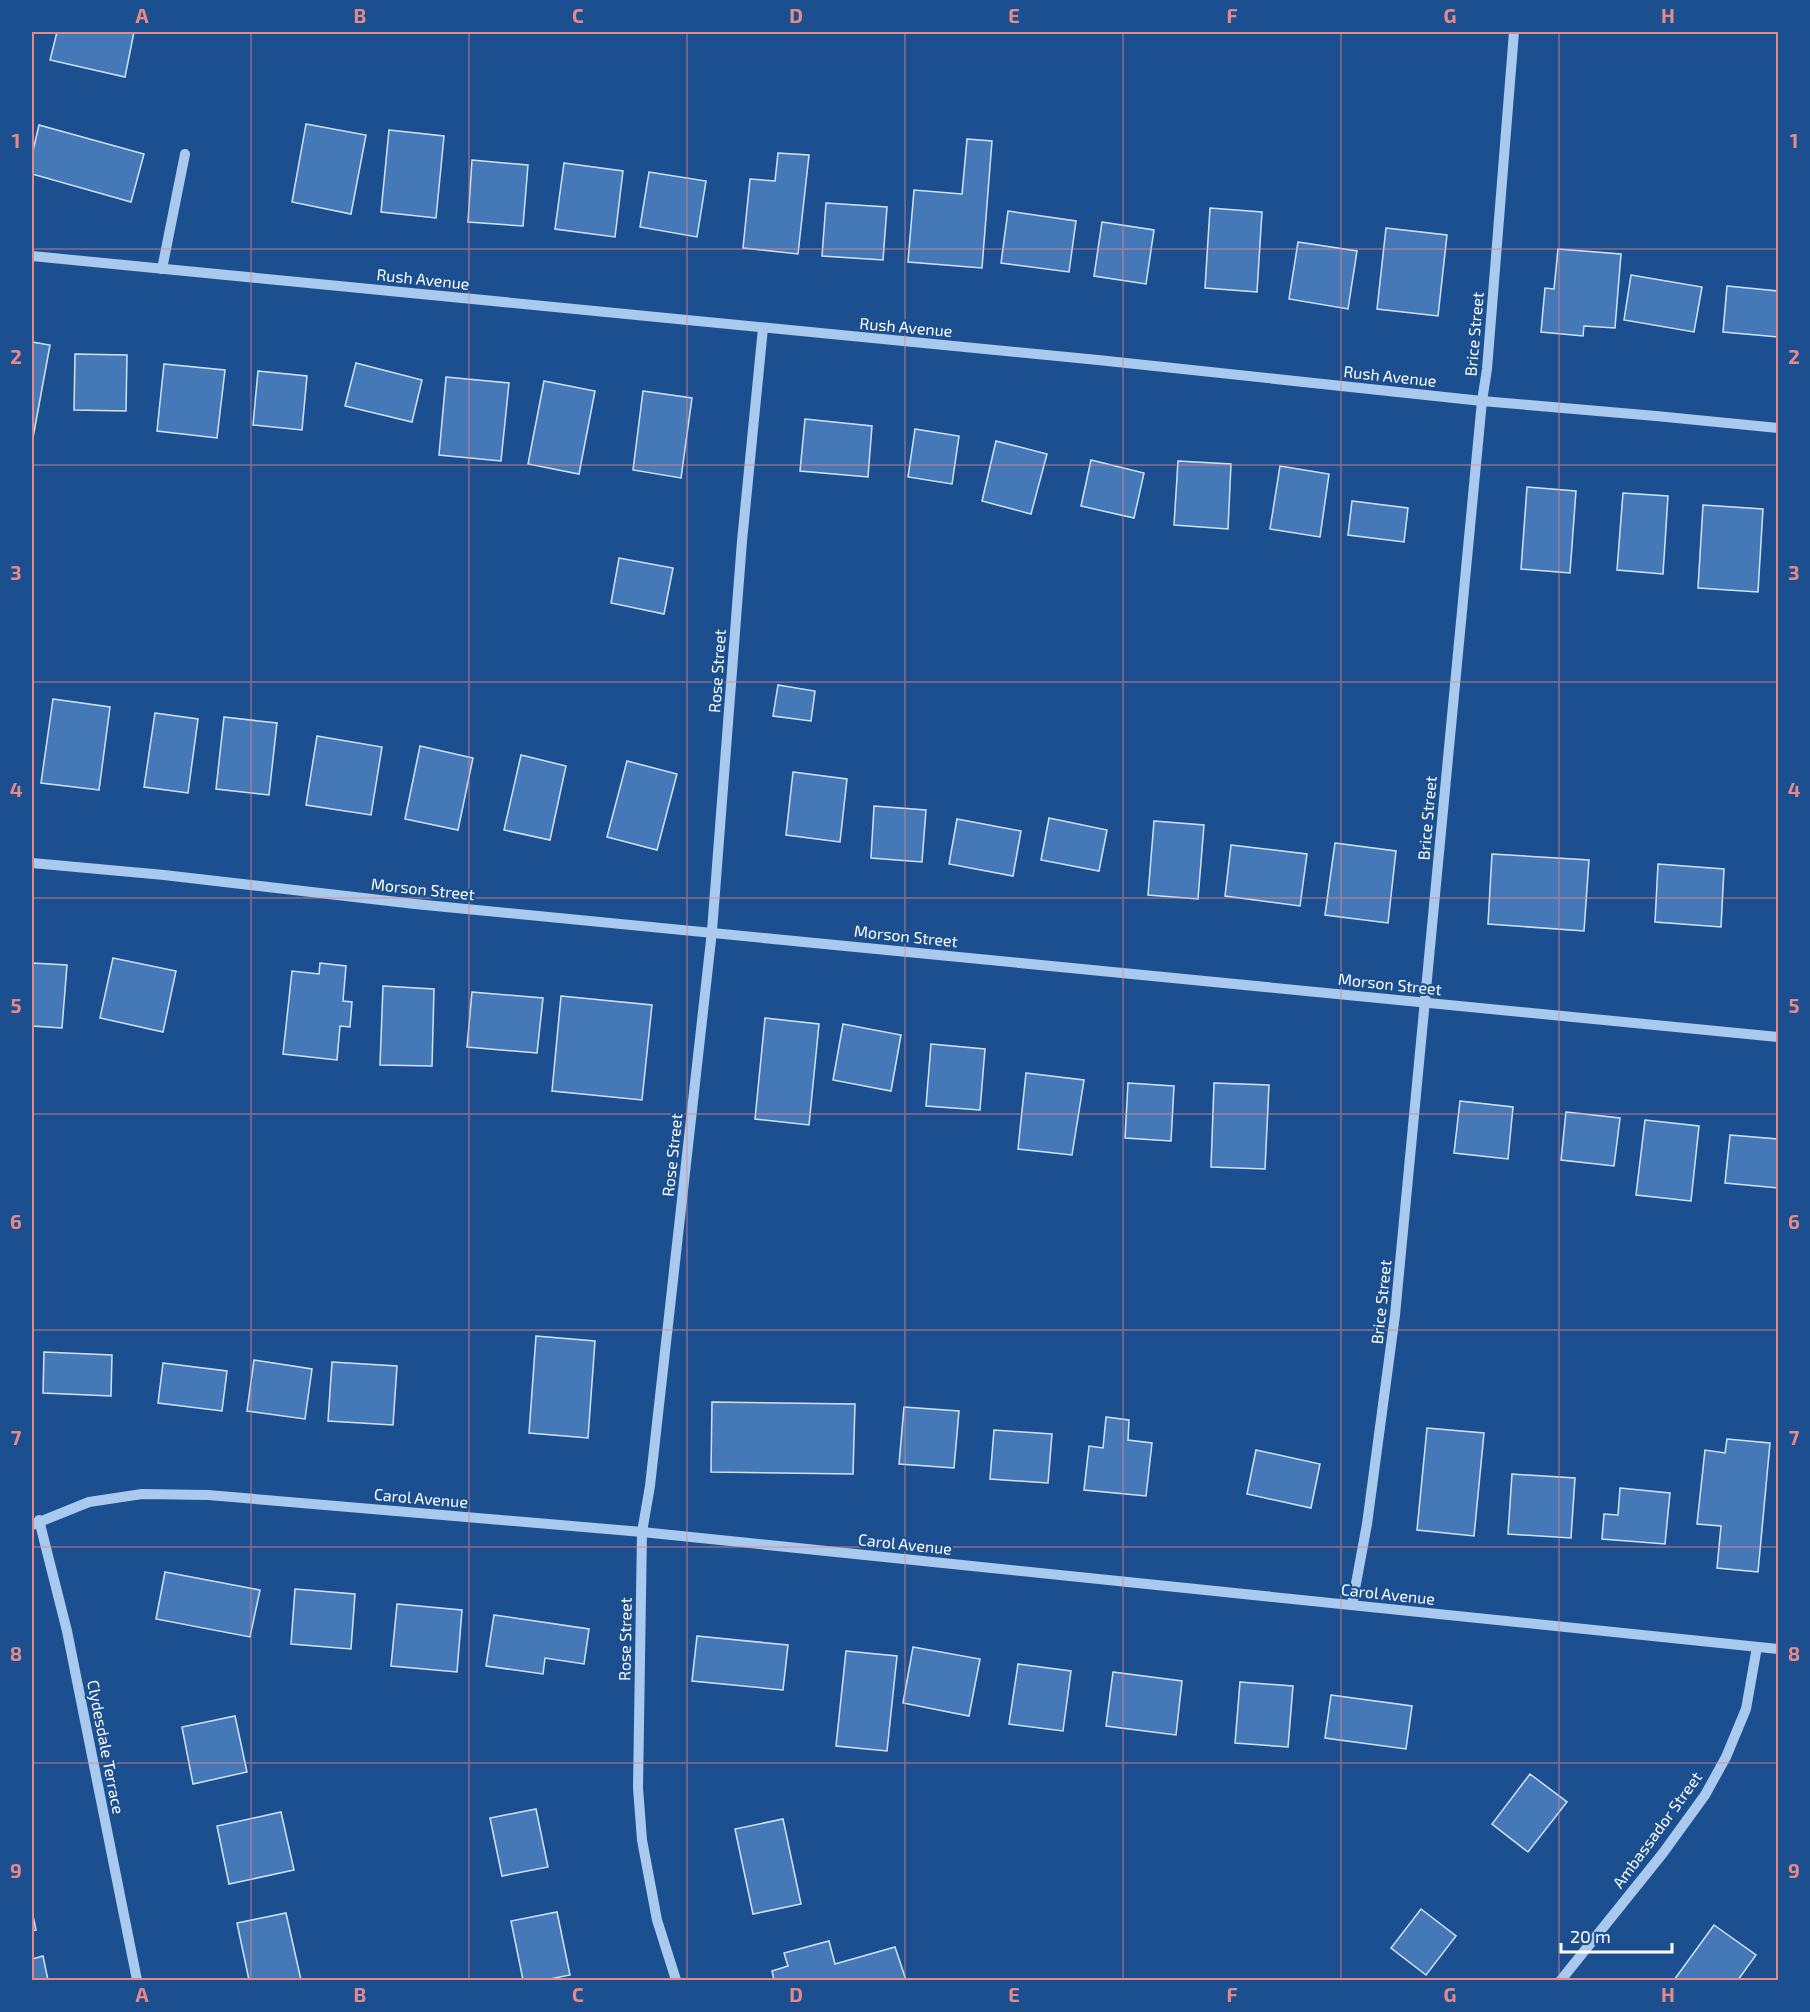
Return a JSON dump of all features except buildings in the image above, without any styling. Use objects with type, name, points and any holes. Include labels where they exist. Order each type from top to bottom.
[{"type":"street","name":"Brice Street","points":[[1352,1605],[1367,1524],[1395,1315],[1482,401],[1487,369],[1514,32]]},
{"type":"street","points":[[162,269],[185,154]]},
{"type":"street","name":"Rush Avenue","points":[[32,256],[1098,360],[1482,401],[1779,428]]},
{"type":"street","name":"Rose Street","points":[[676,1980],[657,1920],[642,1840],[638,1788],[642,1532],[650,1486],[712,932],[742,541],[763,328]]},
{"type":"street","name":"Morson Street","points":[[32,863],[415,904],[1779,1037]]},
{"type":"street","name":"Carol Avenue","points":[[35,1523],[89,1502],[142,1494],[208,1495],[642,1532],[1779,1649]]},
{"type":"street","name":"Clydesdale Terrace","points":[[35,1523],[67,1631],[137,1980]]},
{"type":"street","name":"Ambassador Street","points":[[1561,1980],[1663,1853],[1705,1795],[1726,1757],[1746,1709],[1757,1647]]}]
